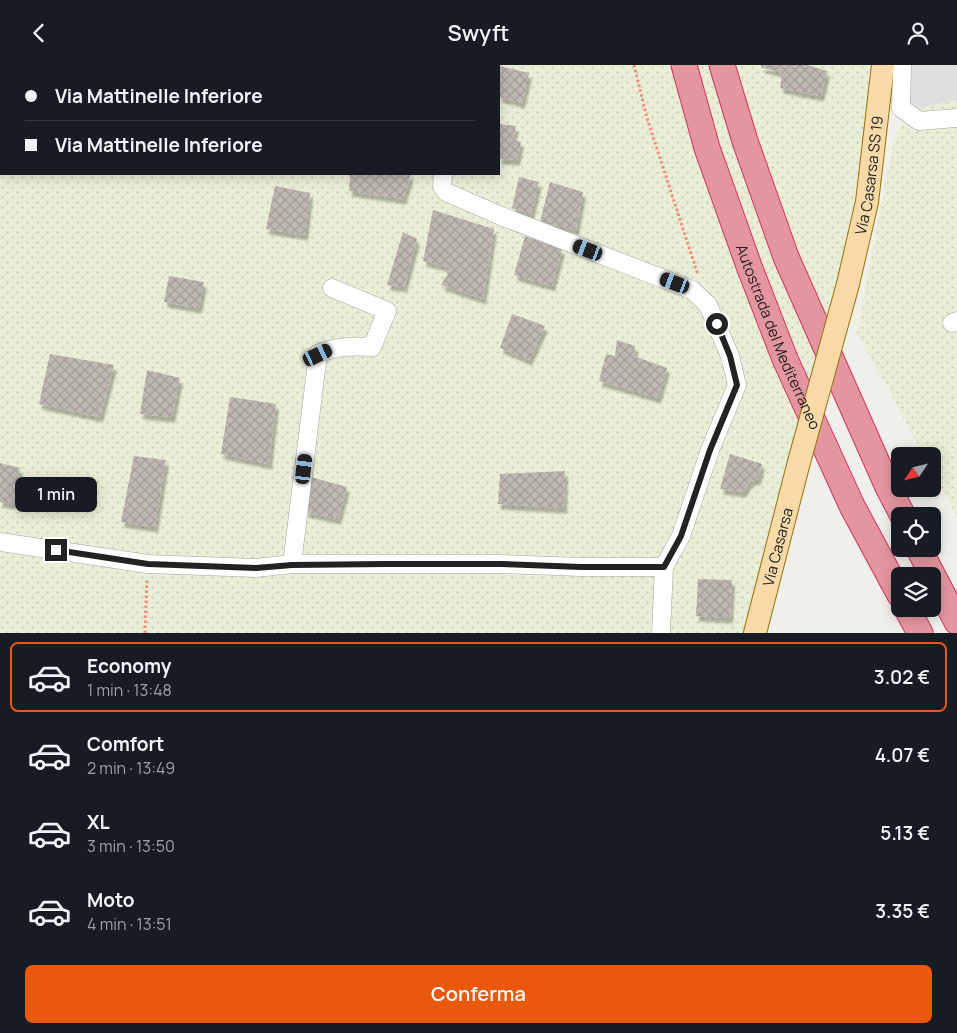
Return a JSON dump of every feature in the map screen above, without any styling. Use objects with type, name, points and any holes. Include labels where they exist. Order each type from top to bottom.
[{"type":"highway","name":"Autostrada del Mediterraneo","points":[[684,65],[707,149],[785,359],[852,506],[891,578]]},
{"type":"highway","points":[[722,65],[745,141],[786,257],[871,450],[899,507]]},
{"type":"highway","points":[[923,557],[957,622]]},
{"type":"highway","points":[[911,617],[920,633]]},
{"type":"main road","name":"Via Casarsa SS 19","points":[[798,462],[848,284],[867,203],[883,65]]},
{"type":"main road","name":"Via Casarsa","points":[[756,633],[798,462]]},
{"type":"street","points":[[902,65],[901,108],[920,121],[957,118]]},
{"type":"street","points":[[442,175],[442,186],[446,192],[501,216],[692,290],[708,305],[730,356],[737,385],[710,450],[681,536],[664,567],[661,633]]},
{"type":"street","points":[[292,565],[318,355],[327,350],[347,346],[372,347],[387,311],[332,288]]},
{"type":"street","points":[[0,542],[148,564],[256,568],[292,565],[500,564],[581,567],[664,567]]},
{"type":"path","points":[[634,65],[647,118],[708,305]]},
{"type":"path","points":[[145,633],[145,590],[148,564]]},
{"type":"shaded area","points":[[908,65],[957,65],[957,100],[906,111]]},
{"type":"green space","points":[[500,65],[872,65],[848,284],[759,633],[0,633],[0,175],[500,175]]},
{"type":"green space","points":[[957,100],[957,516],[941,487],[941,447],[919,447],[857,332],[893,145],[906,111]]},
{"type":"building","points":[[761,65],[807,65],[827,71],[821,96],[780,88],[782,73],[761,67]]},
{"type":"building","points":[[500,66],[529,73],[522,103],[500,97]]},
{"type":"building","points":[[500,124],[516,126],[513,139],[521,142],[517,160],[500,159]]},
{"type":"building","points":[[350,175],[411,175],[403,199],[349,191]]},
{"type":"building","points":[[519,177],[539,182],[531,214],[512,208]]},
{"type":"building","points":[[550,182],[583,192],[576,230],[540,222]]},
{"type":"building","points":[[275,186],[310,193],[305,235],[266,229]]},
{"type":"building","points":[[433,210],[494,229],[483,299],[441,285],[451,268],[423,261]]},
{"type":"building","points":[[403,232],[417,239],[404,287],[387,285]]},
{"type":"building","points":[[525,236],[562,249],[552,286],[514,275]]},
{"type":"building","points":[[169,276],[204,282],[199,308],[164,302]]},
{"type":"building","points":[[512,314],[545,326],[529,360],[500,348]]},
{"type":"building","points":[[617,340],[635,346],[634,356],[667,368],[658,398],[599,381],[606,354],[615,356]]},
{"type":"building","points":[[50,354],[114,365],[100,417],[39,404]]},
{"type":"building","points":[[147,370],[180,378],[172,417],[140,414]]},
{"type":"building","points":[[230,397],[276,404],[269,464],[221,454]]},
{"type":"building","points":[[730,454],[762,464],[758,479],[750,481],[743,492],[720,489]]},
{"type":"building","points":[[134,456],[166,460],[155,527],[121,522]]},
{"type":"building","points":[[0,463],[20,468],[13,504],[0,502]]},
{"type":"building","points":[[565,471],[564,508],[498,504],[500,474]]},
{"type":"building","points":[[311,477],[347,487],[338,519],[305,512]]},
{"type":"building","points":[[698,579],[732,580],[730,618],[696,616]]},
{"type":"route","points":[[56,550],[148,564],[256,568],[292,565],[386,564],[664,567],[681,536],[710,450],[737,385],[730,356],[717,324]]}]
